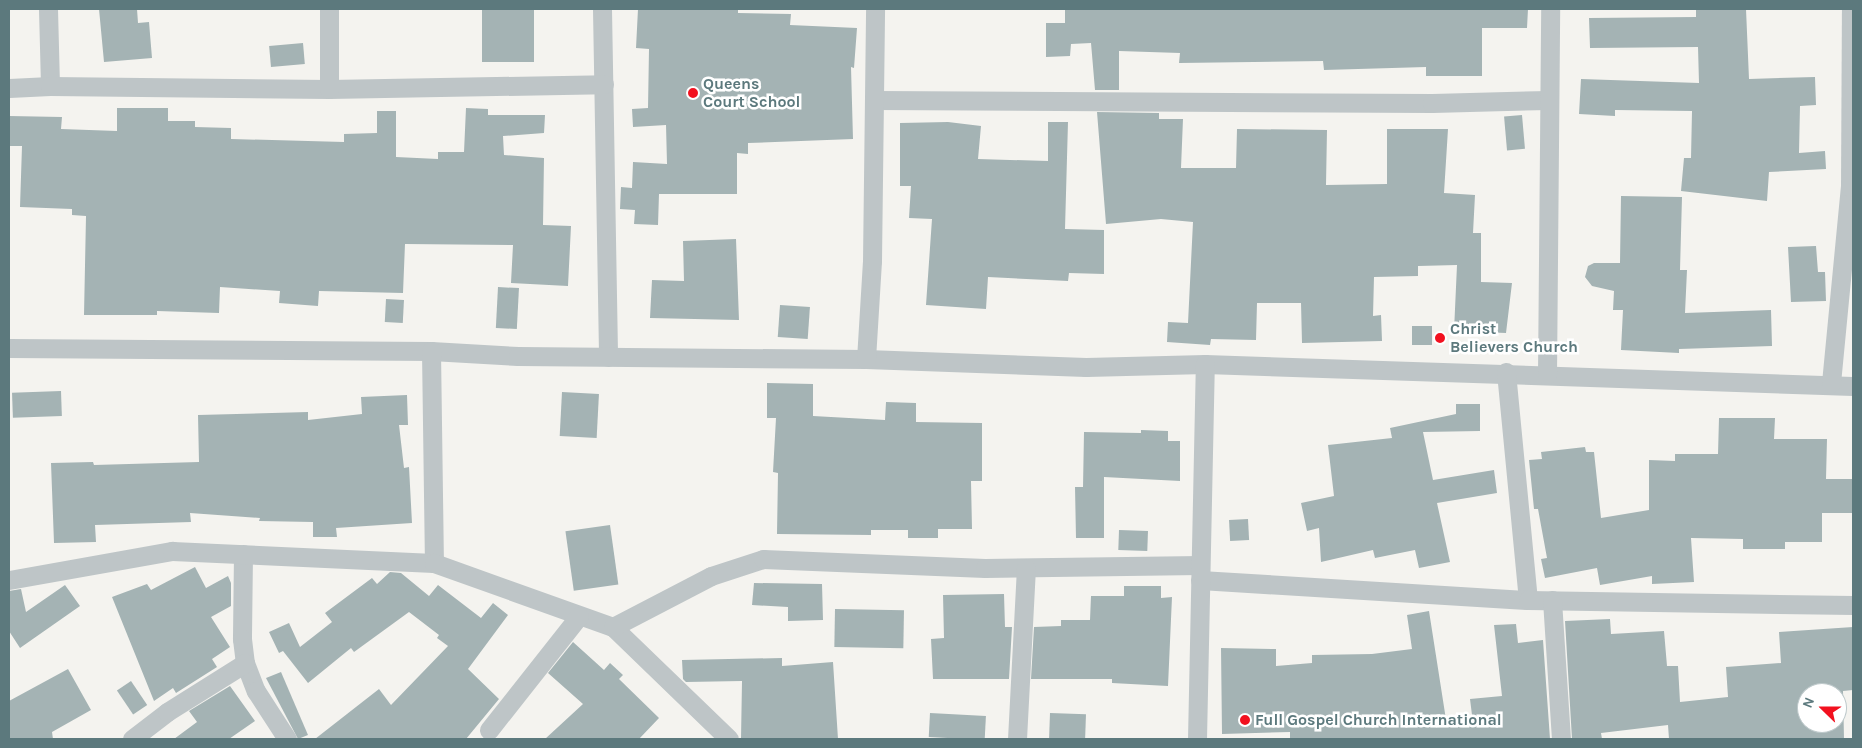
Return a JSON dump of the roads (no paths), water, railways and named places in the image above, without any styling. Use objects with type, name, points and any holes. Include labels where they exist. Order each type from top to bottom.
[{"type":"street","points":[[48,9],[50,86]]},
{"type":"street","points":[[329,9],[329,89]]},
{"type":"street","points":[[602,9],[608,357]]},
{"type":"street","points":[[866,359],[872,261],[875,9]]},
{"type":"street","points":[[1547,375],[1550,9]]},
{"type":"street","points":[[1831,383],[1850,187],[1851,9]]},
{"type":"street","points":[[9,88],[50,86],[329,89],[604,84]]},
{"type":"street","points":[[875,100],[1404,103],[1549,100]]},
{"type":"street","points":[[9,348],[431,351],[608,357],[866,359],[1086,367],[1205,364],[1831,383],[1853,386]]},
{"type":"street","points":[[431,351],[434,562]]},
{"type":"street","points":[[1197,739],[1205,364]]},
{"type":"street","points":[[1506,372],[1528,600]]},
{"type":"street","points":[[9,580],[172,551],[434,562],[613,627],[729,739]]},
{"type":"street","points":[[243,554],[242,640],[245,663],[256,692],[287,739]]},
{"type":"street","points":[[613,627],[711,576],[763,559],[1200,572],[1528,600],[1853,605]]},
{"type":"street","points":[[1017,739],[1026,568]]},
{"type":"street","points":[[1552,600],[1561,739]]},
{"type":"street","points":[[489,730],[579,616]]},
{"type":"street","points":[[132,739],[167,712],[245,663]]},
{"type":"place","name":"Queens Court School","points":[[693,93]]},
{"type":"place","name":"Christ Believers Church","points":[[1440,338]]},
{"type":"place","name":"Full Gospel Church International","points":[[1245,720]]}]
